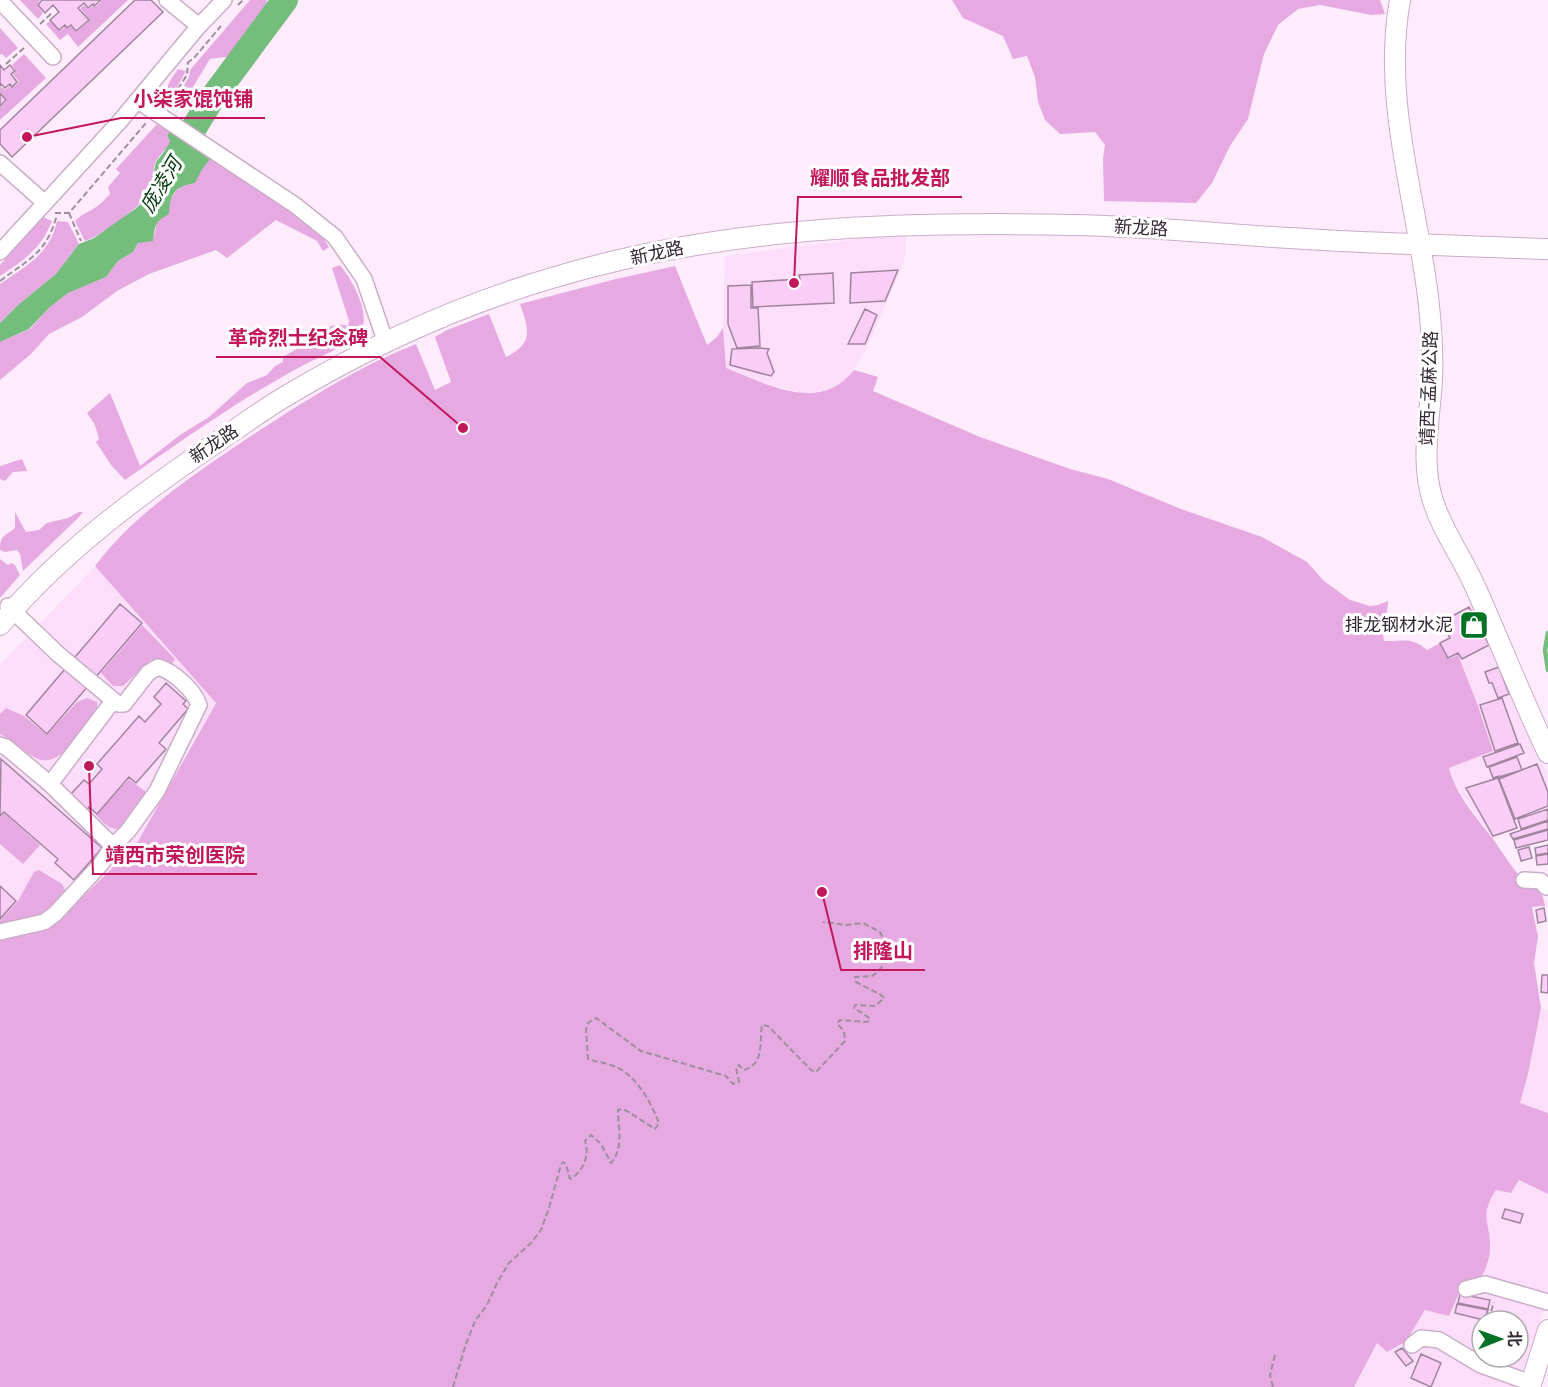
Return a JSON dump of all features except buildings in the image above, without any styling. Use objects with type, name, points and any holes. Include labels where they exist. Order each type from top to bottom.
[{"type":"main road","name":"靖西-孟麻公路","points":[[1400,0],[1396,20],[1395,88],[1404,159],[1421,244],[1431,332],[1433,365],[1427,428],[1427,457],[1432,499],[1447,534],[1473,581],[1548,753]]},
{"type":"main road","name":"新龙路","points":[[5,614],[65,549],[144,482],[284,390],[455,306],[541,275],[643,249],[716,235],[854,222],[980,218],[1113,221],[1261,229],[1304,234],[1392,237],[1421,244],[1548,249]]},
{"type":"main road","points":[[1531,1385],[1548,1330]]},
{"type":"street","points":[[167,0],[194,22]]},
{"type":"street","points":[[0,252],[138,101],[198,27],[224,0]]},
{"type":"street","points":[[0,1],[53,57]]},
{"type":"street","points":[[138,101],[324,226],[341,243],[364,279],[385,340]]},
{"type":"street","points":[[0,163],[45,203]]},
{"type":"street","points":[[0,932],[44,922],[55,915],[101,864],[157,791],[199,705],[197,697],[168,670],[158,667],[148,673],[124,704],[118,704],[5,614]]},
{"type":"street","points":[[50,784],[113,701]]},
{"type":"street","points":[[0,745],[6,747],[50,784],[113,846]]},
{"type":"street","points":[[1524,880],[1541,881],[1547,890]]},
{"type":"street","points":[[1466,1288],[1485,1284],[1548,1302]]},
{"type":"street","points":[[1412,1345],[1421,1338],[1439,1340],[1481,1365],[1531,1385]]},
{"type":"path","points":[[6,64],[35,38]]},
{"type":"path","points":[[45,203],[57,214],[69,213],[150,119],[163,118],[184,79],[188,63]]},
{"type":"path","points":[[69,213],[81,241]]},
{"type":"path","points":[[0,281],[25,264],[44,246],[51,234],[57,214]]},
{"type":"path","points":[[453,1387],[466,1344],[476,1321],[487,1305],[508,1263],[531,1243],[541,1230],[563,1162],[566,1164],[570,1179],[575,1176],[586,1159],[588,1149],[585,1141],[591,1135],[601,1144],[611,1163],[620,1138],[618,1110],[627,1111],[655,1129],[659,1123],[646,1096],[630,1077],[618,1067],[588,1059],[586,1030],[588,1023],[596,1018],[641,1051],[726,1076],[733,1084],[739,1082],[736,1068],[739,1065],[743,1070],[747,1070],[757,1062],[760,1056],[762,1025],[768,1026],[811,1070],[816,1072],[845,1041],[844,1031],[837,1023],[840,1020],[867,1022],[870,1020],[868,1017],[854,1008],[855,1005],[875,1006],[884,998],[856,982],[855,976],[872,976],[883,965],[885,955],[880,932],[863,923],[847,926],[823,922]]},
{"type":"path","points":[[1492,1309],[1501,1289]]},
{"type":"path","points":[[1273,1387],[1270,1374],[1275,1355]]},
{"type":"shaded area","points":[[20,0],[40,0],[37,5],[43,13],[38,19]]},
{"type":"shaded area","points":[[100,0],[128,0],[78,47],[68,34],[60,40],[46,24],[50,21],[59,31],[71,26],[76,32],[90,20],[80,8],[84,5],[88,9],[95,7],[101,2]]},
{"type":"shaded area","points":[[250,0],[267,0],[266,16],[262,20],[254,19],[251,37],[232,56],[210,59],[179,110],[172,105],[189,77],[190,70]]},
{"type":"shaded area","points":[[952,0],[1380,0],[1385,14],[1371,15],[1320,5],[1298,9],[1278,25],[1264,54],[1248,119],[1230,146],[1212,183],[1196,203],[1104,201],[1105,145],[1095,132],[1060,134],[1045,120],[1038,102],[1035,77],[1027,56],[1013,59],[1003,36],[963,18]]},
{"type":"shaded area","points":[[0,28],[18,48],[6,58],[0,55]]},
{"type":"shaded area","points":[[24,54],[46,78],[0,120],[0,107],[7,101],[0,91],[0,86],[5,90],[19,82],[13,74],[16,71],[12,65]]},
{"type":"shaded area","points":[[178,69],[186,71],[169,102],[167,89]]},
{"type":"shaded area","points":[[157,124],[170,132],[167,135],[171,143],[156,161],[151,186],[146,196],[122,219],[85,241],[75,221],[98,206],[110,194],[108,187],[120,173],[116,169]]},
{"type":"shaded area","points":[[210,159],[290,210],[321,235],[329,247],[323,251],[317,241],[276,220],[227,258],[216,250],[149,274],[117,291],[82,317],[49,334],[31,354],[0,380],[0,342],[30,329],[50,307],[68,293],[106,277],[118,261],[133,252],[138,243],[154,236],[157,222],[176,191],[201,171]]},
{"type":"shaded area","points":[[43,217],[52,221],[43,239],[24,259],[0,276],[0,265]]},
{"type":"shaded area","points":[[57,221],[68,222],[79,244],[56,274],[0,323],[0,284],[28,265],[43,251],[54,232]]},
{"type":"shaded area","points":[[904,233],[906,252],[902,268],[865,352],[845,382],[829,390],[803,393],[768,384],[726,368],[723,328],[725,256]]},
{"type":"shaded area","points":[[340,265],[355,288],[362,306],[363,324],[357,336],[256,392],[125,480],[111,465],[96,442],[99,439],[95,425],[87,413],[110,393],[140,466],[180,435],[209,417],[247,383],[267,375],[275,366],[283,362],[283,357],[300,347],[298,345],[315,333],[335,325],[348,326],[349,321],[332,268]]},
{"type":"shaded area","points":[[675,266],[707,345],[723,328],[726,368],[793,392],[826,391],[840,383],[854,370],[878,377],[873,391],[980,437],[1070,469],[1108,479],[1181,509],[1262,537],[1307,562],[1324,581],[1350,600],[1370,606],[1388,601],[1383,631],[1384,641],[1411,641],[1427,650],[1440,643],[1449,659],[1458,655],[1493,751],[1449,768],[1452,778],[1467,805],[1521,878],[1541,892],[1545,906],[1532,907],[1538,937],[1534,963],[1541,1008],[1520,1103],[1548,1113],[1548,1194],[1519,1180],[1511,1193],[1496,1190],[1486,1214],[1490,1253],[1480,1280],[1463,1284],[1449,1316],[1425,1310],[1404,1345],[1401,1344],[1387,1352],[1377,1343],[1354,1387],[0,1387],[0,939],[54,925],[136,845],[216,703],[95,566],[110,547],[145,513],[185,482],[286,413],[371,364],[416,344],[435,390],[451,382],[435,337],[447,330],[489,314],[506,357],[521,346],[527,335],[526,321],[520,304]]},
{"type":"shaded area","points":[[22,459],[27,471],[13,472],[5,481],[0,479],[0,466]]},
{"type":"shaded area","points":[[15,512],[26,532],[39,530],[47,523],[83,512],[23,571],[17,550],[5,552],[0,550],[2,539],[15,528]]},
{"type":"shaded area","points":[[0,559],[8,565],[11,563],[15,565],[20,575],[0,598]]},
{"type":"shaded area","points":[[95,566],[216,703],[189,747],[154,817],[136,845],[54,925],[0,939],[0,665]]},
{"type":"shaded area","points":[[1474,604],[1548,776],[1548,807],[1517,819],[1519,829],[1492,838],[1452,780],[1449,768],[1493,751],[1457,656],[1449,660],[1439,642],[1447,638],[1439,621]]},
{"type":"shaded area","points":[[142,625],[175,659],[171,665],[151,660],[123,686],[113,686],[101,673]]},
{"type":"shaded area","points":[[87,698],[97,702],[97,709],[71,745],[54,758],[45,760],[36,758],[0,734],[0,714],[6,708],[24,716],[47,735],[77,702]]},
{"type":"shaded area","points":[[129,779],[146,792],[120,828],[110,828],[96,815]]},
{"type":"shaded area","points":[[4,813],[40,845],[23,864],[0,844],[0,818]]},
{"type":"shaded area","points":[[39,870],[62,884],[65,890],[61,899],[55,906],[38,917],[0,928],[0,921],[18,901],[34,872]]},
{"type":"shaded area","points":[[1541,1008],[1548,1010],[1548,1113],[1520,1104]]},
{"type":"shaded area","points":[[1518,1180],[1548,1194],[1548,1296],[1530,1354],[1530,1309],[1470,1309],[1470,1369],[1526,1369],[1520,1387],[1354,1387],[1377,1343],[1409,1336],[1426,1310],[1488,1265],[1490,1248],[1486,1225],[1487,1205],[1496,1190]]},
{"type":"water","points":[[170,132],[210,159],[195,183],[182,186],[174,192],[169,214],[156,224],[153,241],[138,243],[133,252],[118,261],[106,277],[68,293],[50,307],[29,329],[0,342],[0,323],[56,274],[79,244],[94,238],[145,200],[150,190],[156,162],[171,143],[167,135]]},
{"type":"waterway","name":"庞凌河","points":[[176,157],[213,97],[285,0]]},
{"type":"waterway","points":[[1548,633],[1545,650],[1548,670]]},
{"type":"place","name":"小柒家馄饨铺","points":[[27,137]]},
{"type":"place","name":"耀顺食品批发部","points":[[794,283]]},
{"type":"place","name":"革命烈士纪念碑","points":[[463,428]]},
{"type":"place","name":"排龙钢材水泥","points":[[1474,625]]},
{"type":"place","name":"靖西市荣创医院","points":[[89,766]]},
{"type":"place","name":"排隆山","points":[[822,892]]}]
